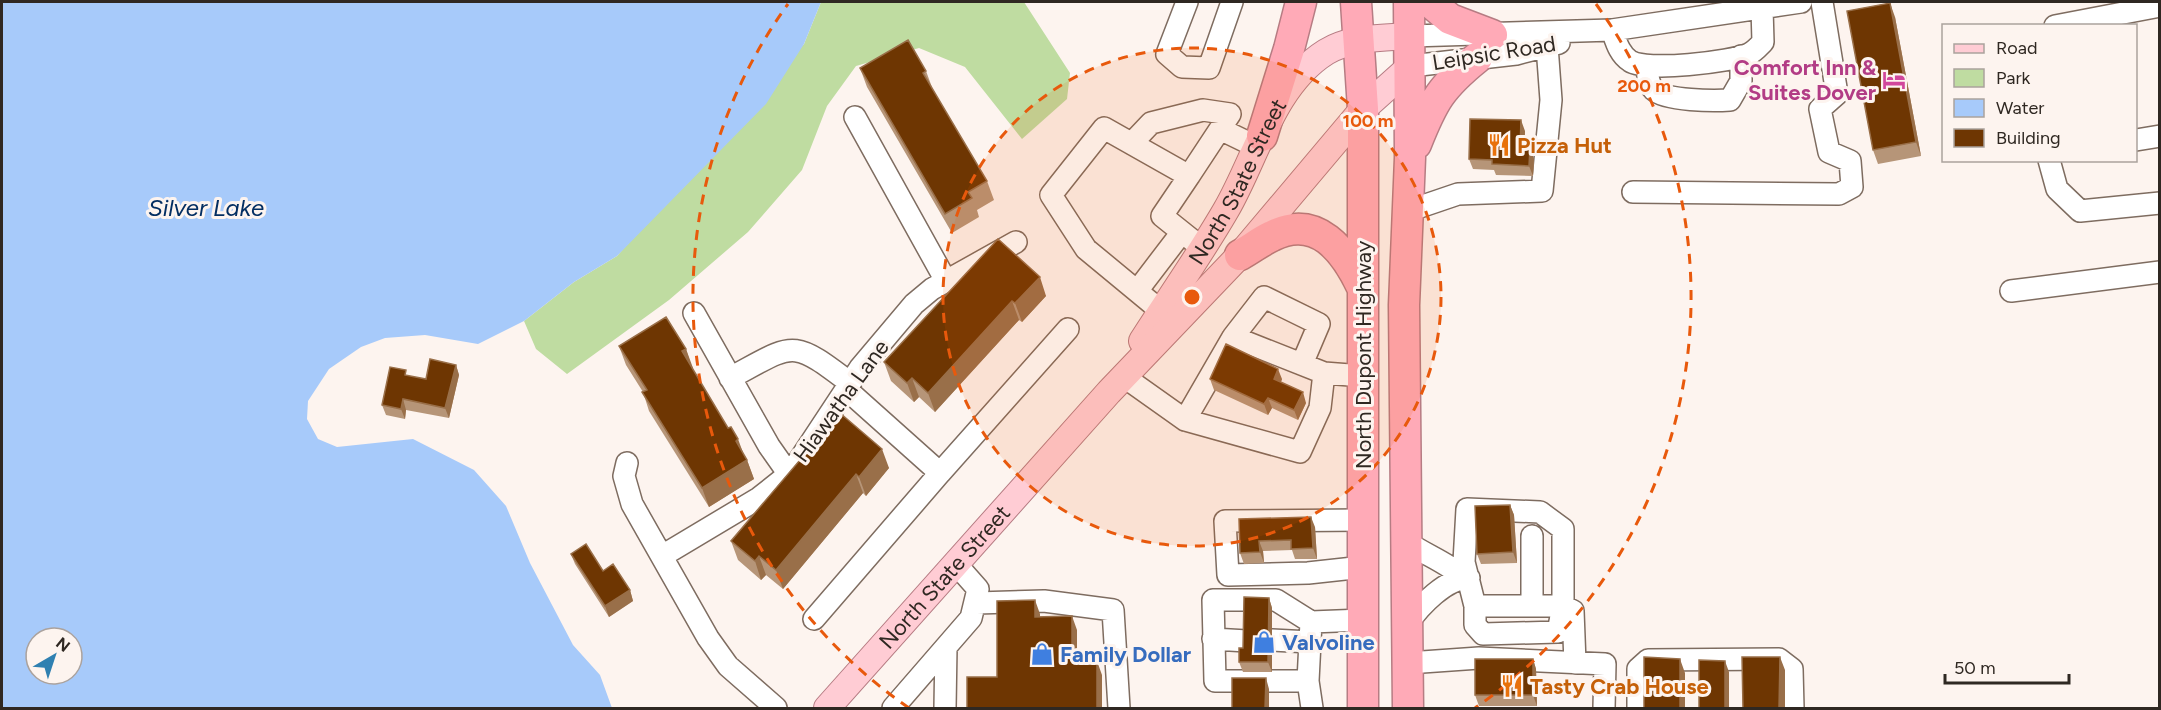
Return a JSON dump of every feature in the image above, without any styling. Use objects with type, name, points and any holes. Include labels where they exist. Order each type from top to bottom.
[{"type":"highway","points":[[1259,142],[1289,49],[1301,2]]},
{"type":"highway","name":"North Dupont Highway","points":[[1356,2],[1363,109],[1363,708]]},
{"type":"highway","name":"North Dupont Highway","points":[[1408,708],[1404,305],[1410,158],[1409,2]]},
{"type":"highway","points":[[1410,158],[1428,112],[1441,91],[1484,47],[1430,2]]},
{"type":"highway","points":[[1363,203],[1376,205],[1390,218],[1404,305]]},
{"type":"highway","points":[[1240,255],[1274,235],[1293,230],[1311,231],[1340,248],[1350,262],[1363,290]]},
{"type":"main road","name":"North State Street","points":[[1116,384],[1237,191],[1259,142],[1289,89],[1306,69],[1326,52],[1358,40],[1410,36]]},
{"type":"main road","name":"North State Street","points":[[827,708],[1116,384],[1240,255],[1363,109],[1411,66]]},
{"type":"street","points":[[1187,2],[1167,54],[1182,67],[1209,68],[1232,2]]},
{"type":"street","name":"Leipsic Road","points":[[1411,66],[1484,47],[1794,2]]},
{"type":"street","points":[[1633,192],[1839,194],[1852,187],[1850,161],[1829,152],[1820,109],[1837,94],[1822,2]]},
{"type":"street","points":[[2066,24],[2160,6]]},
{"type":"street","points":[[1612,30],[1623,55],[1636,64],[1647,67],[1672,67],[1748,55],[1763,42],[1762,8]]},
{"type":"street","name":"Leipsic Road","points":[[1410,36],[1516,54],[1612,30]]},
{"type":"street","points":[[1408,211],[1458,194],[1542,191],[1551,99],[1547,46]]},
{"type":"street","points":[[1647,67],[1650,85],[1658,93],[1704,102],[1730,100],[1741,81],[1741,56]]},
{"type":"street","points":[[1132,143],[1151,123],[1203,110],[1230,114],[1162,216],[1202,248]]},
{"type":"street","points":[[855,117],[946,281]]},
{"type":"street","points":[[1161,311],[1086,249],[1051,195],[1104,128],[1189,176]]},
{"type":"street","points":[[1220,129],[1259,142]]},
{"type":"street","points":[[2137,140],[2160,136]]},
{"type":"street","points":[[2050,162],[2057,189],[2080,211],[2160,203]]},
{"type":"street","points":[[1137,291],[1182,232]]},
{"type":"street","name":"Hiawatha Lane","points":[[662,556],[759,498],[788,473],[848,386],[914,304],[946,281],[1016,242]]},
{"type":"street","points":[[2012,291],[2160,272]]},
{"type":"street","points":[[1185,420],[1233,337],[1264,297],[1318,324],[1302,364]]},
{"type":"street","points":[[694,313],[769,446],[788,473]]},
{"type":"street","points":[[814,619],[1068,329]]},
{"type":"street","points":[[1233,337],[1324,373],[1363,376]]},
{"type":"street","points":[[730,378],[785,350],[797,349],[816,357],[940,473]]},
{"type":"street","points":[[1116,384],[1185,420],[1300,452],[1320,408],[1324,373]]},
{"type":"street","points":[[627,464],[624,476],[632,504],[708,638],[728,666],[776,708]]},
{"type":"street","points":[[1467,509],[1540,512],[1563,529],[1563,606],[1558,632],[1483,634],[1475,625],[1475,606],[1466,578],[1464,562],[1467,509]]},
{"type":"street","points":[[1363,520],[1226,521],[1228,575],[1308,573],[1363,567]]},
{"type":"street","points":[[1532,536],[1532,606]]},
{"type":"street","points":[[1407,542],[1428,557],[1456,569],[1466,578]]},
{"type":"street","points":[[893,708],[971,618],[977,603],[978,589],[955,563]]},
{"type":"street","points":[[1408,623],[1431,596],[1466,578]]},
{"type":"street","points":[[1308,681],[1215,681],[1213,600],[1276,600],[1310,632],[1308,681],[1312,708]]},
{"type":"street","points":[[977,603],[1044,602],[1113,610],[1119,708]]},
{"type":"street","points":[[1475,606],[1563,606],[1573,611],[1575,663]]},
{"type":"street","points":[[1272,640],[1363,620]]},
{"type":"street","points":[[1214,639],[1247,641]]},
{"type":"street","points":[[945,708],[946,647]]},
{"type":"street","points":[[1408,663],[1479,658],[1605,664],[1604,708]]},
{"type":"street","points":[[1638,708],[1638,669],[1648,660],[1779,659],[1792,669],[1793,708]]},
{"type":"green space","points":[[821,2],[1024,2],[1070,73],[1067,99],[1022,139],[965,67],[919,48],[856,66],[827,106],[802,170],[748,232],[669,300],[567,374],[536,349],[524,321],[574,282],[617,256],[804,44]]},
{"type":"water","name":"Silver Lake","points":[[2,2],[821,2],[804,44],[766,104],[617,256],[574,282],[524,321],[478,344],[425,335],[385,338],[361,347],[329,369],[308,401],[307,419],[318,439],[337,447],[413,439],[474,470],[506,506],[530,563],[573,645],[600,675],[612,708],[2,708]]},
{"type":"building","points":[[1890,3],[1916,142],[1873,150],[1847,11]]},
{"type":"building","points":[[908,40],[926,71],[923,73],[987,181],[968,192],[972,198],[945,214],[860,68]]},
{"type":"building","name":"Pizza Hut","points":[[1470,119],[1521,120],[1520,148],[1530,148],[1529,166],[1492,164],[1492,160],[1469,159]]},
{"type":"building","points":[[998,239],[1040,277],[1015,303],[1012,301],[928,393],[912,378],[907,383],[884,362]]},
{"type":"building","points":[[666,317],[686,349],[682,351],[728,428],[731,427],[747,460],[702,488],[642,392],[647,390],[619,346]]},
{"type":"building","points":[[1226,344],[1278,369],[1274,379],[1303,392],[1294,410],[1268,398],[1264,404],[1210,379]]},
{"type":"building","points":[[430,359],[456,365],[445,408],[403,399],[401,409],[382,405],[390,367],[406,370],[405,375],[426,379]]},
{"type":"building","points":[[840,413],[882,449],[859,477],[856,474],[776,570],[759,556],[755,561],[731,541]]},
{"type":"building","points":[[1510,505],[1513,552],[1477,554],[1475,506]]},
{"type":"building","points":[[1311,517],[1313,548],[1291,549],[1291,540],[1259,541],[1260,552],[1240,553],[1239,519]]},
{"type":"building","points":[[586,544],[603,571],[613,564],[630,590],[605,606],[571,554]]},
{"type":"building","points":[[1244,597],[1269,598],[1268,662],[1239,662],[1239,648],[1243,648]]},
{"type":"building","points":[[1035,600],[1035,617],[1072,616],[1072,661],[1097,661],[1097,708],[967,708],[967,677],[997,677],[997,601]]},
{"type":"building","points":[[1644,657],[1680,659],[1680,708],[1644,708]]},
{"type":"building","points":[[1742,657],[1780,657],[1779,708],[1743,708]]},
{"type":"building","points":[[1475,659],[1533,659],[1533,695],[1475,695]]},
{"type":"building","points":[[1699,660],[1725,661],[1725,708],[1699,708]]},
{"type":"building","points":[[1232,678],[1266,678],[1265,708],[1232,708]]},
{"type":"place","name":"Comfort Inn & Suites Dover","points":[[1894,80]]},
{"type":"place","name":"Pizza Hut","points":[[1499,145]]},
{"type":"place","name":"Valvoline","points":[[1264,642]]},
{"type":"place","name":"Family Dollar","points":[[1042,654]]},
{"type":"place","name":"Tasty Crab House","points":[[1512,686]]}]
